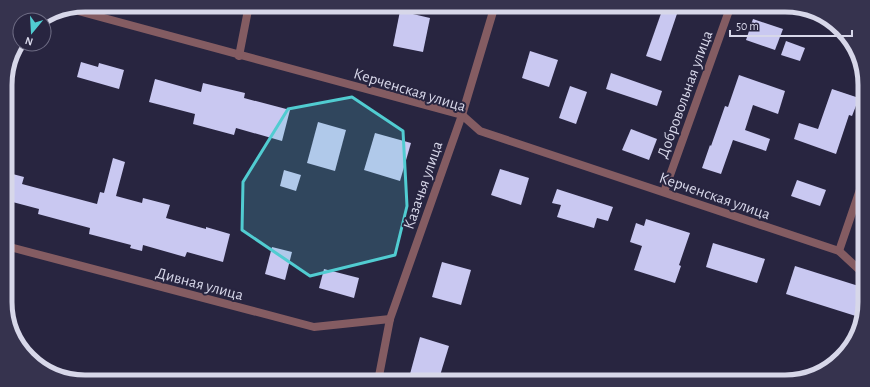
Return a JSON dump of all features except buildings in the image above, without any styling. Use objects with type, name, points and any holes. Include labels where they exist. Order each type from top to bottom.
[{"type":"street","name":"Керченская улица","points":[[82,12],[239,56],[462,115],[480,130],[839,251],[858,269]]},
{"type":"street","points":[[239,56],[248,12]]},
{"type":"street","name":"Казачья улица","points":[[379,375],[390,319],[462,115],[493,12]]},
{"type":"street","name":"Добровольная улица","points":[[664,192],[728,12]]},
{"type":"street","points":[[839,251],[858,195]]},
{"type":"street","name":"Дивная улица","points":[[12,248],[314,327],[390,319]]},
{"type":"highlighted area","points":[[352,97],[403,131],[407,206],[395,255],[310,276],[242,230],[243,182],[288,109]]}]
